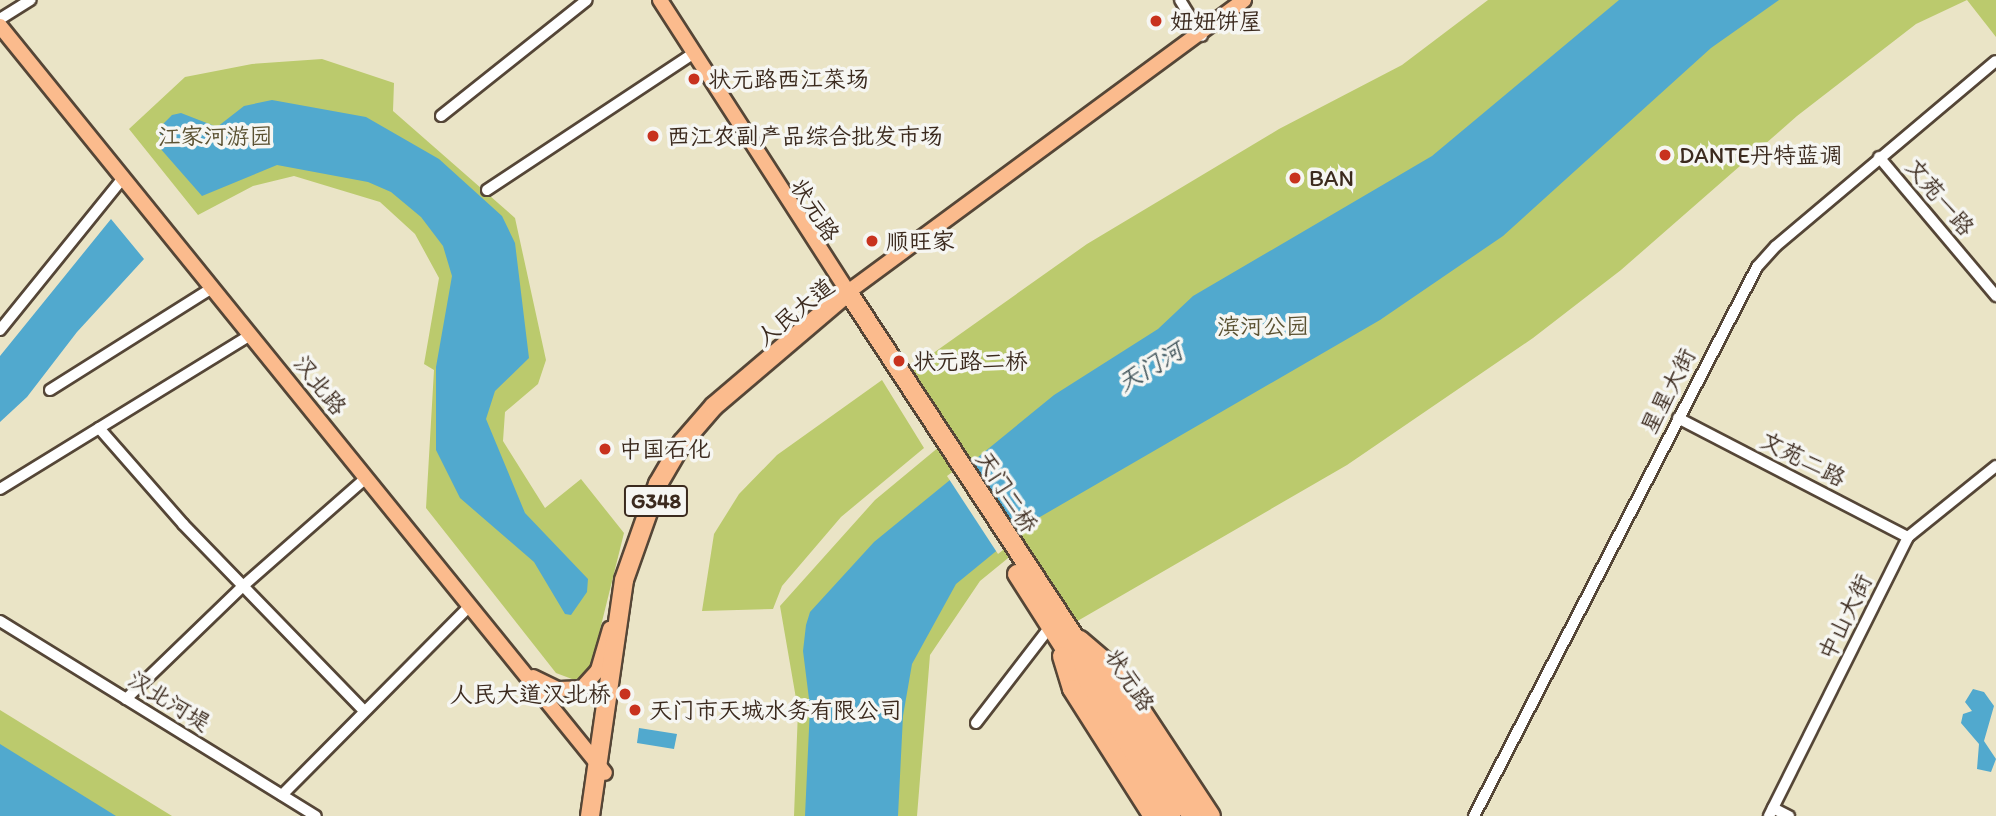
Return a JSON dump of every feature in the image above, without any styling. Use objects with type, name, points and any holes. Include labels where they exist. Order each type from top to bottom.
[{"type":"highway","name":"状元路","points":[[846,297],[940,444]]},
{"type":"highway","name":"人民大道","points":[[601,816],[601,768],[624,580],[647,508],[682,443],[735,385],[846,297]]},
{"type":"highway","name":"人民大道","points":[[590,816],[601,768],[636,564],[663,486],[688,443],[718,408],[846,297]]},
{"type":"highway","name":"天门二桥","points":[[940,444],[1024,574]]},
{"type":"highway","name":"状元路","points":[[1024,574],[1171,816]]},
{"type":"highway","name":"状元路","points":[[1059,633],[1192,816]]},
{"type":"highway","points":[[1059,633],[1072,689],[1153,816]]},
{"type":"highway","points":[[1059,633],[1114,669],[1211,816]]},
{"type":"main road","name":"状元路","points":[[651,0],[846,297]]},
{"type":"main road","name":"状元路","points":[[660,0],[846,297]]},
{"type":"main road","name":"人民大道","points":[[846,297],[1244,0]]},
{"type":"main road","name":"人民大道","points":[[1201,34],[1255,0]]},
{"type":"main road","name":"汉北路","points":[[0,26],[601,768]]},
{"type":"main road","points":[[527,674],[558,689],[576,690],[588,684],[602,659],[624,580]]},
{"type":"street","points":[[0,19],[30,0]]},
{"type":"street","points":[[441,116],[587,0]]},
{"type":"street","points":[[1180,0],[1201,34]]},
{"type":"street","points":[[487,190],[688,57]]},
{"type":"street","name":"星星大街","points":[[1474,816],[1757,267],[1879,157],[1996,61]]},
{"type":"street","name":"文苑一路","points":[[1879,157],[1996,296]]},
{"type":"street","points":[[0,330],[123,178]]},
{"type":"street","points":[[50,390],[212,288]]},
{"type":"street","points":[[0,489],[250,335]]},
{"type":"street","name":"文苑二路","points":[[1678,418],[1909,537]]},
{"type":"street","points":[[99,428],[243,586],[363,710]]},
{"type":"street","name":"中山大街","points":[[1771,812],[1909,537],[1996,466]]},
{"type":"street","points":[[126,699],[243,586],[366,478]]},
{"type":"street","points":[[282,795],[363,710],[470,606]]},
{"type":"street","name":"汉北河堤","points":[[0,621],[316,816]]},
{"type":"street","points":[[976,723],[1059,633]]},
{"type":"street","points":[[1771,812],[1789,816]]},
{"type":"green space","name":"滨河公园","points":[[1488,0],[1967,0],[1916,24],[1797,116],[1621,270],[1533,338],[1347,465],[1074,623],[1023,546],[980,581],[930,655],[917,816],[794,816],[798,710],[780,606],[875,500],[951,437],[908,371],[1087,244],[1279,129],[1402,65]]},
{"type":"green space","points":[[1967,0],[1996,0],[1996,37]]},
{"type":"green space","name":"江家河游园","points":[[322,59],[394,83],[393,111],[515,218],[546,360],[538,384],[505,412],[503,441],[545,508],[581,479],[624,533],[589,674],[580,682],[556,673],[426,508],[434,370],[424,364],[439,278],[415,234],[380,202],[294,176],[253,186],[198,215],[129,129],[185,77],[252,64]]},
{"type":"green space","points":[[882,380],[924,448],[841,517],[782,586],[773,609],[702,611],[714,534],[739,494],[777,455]]},
{"type":"green space","points":[[0,710],[172,816],[0,816]]},
{"type":"water","name":"天门河","points":[[1619,0],[1779,0],[1711,48],[1503,236],[1380,320],[1033,521],[956,584],[912,664],[903,716],[898,816],[805,816],[810,707],[803,651],[806,625],[810,612],[874,542],[1054,395],[1158,329],[1193,296],[1432,156]]},
{"type":"water","points":[[272,100],[366,117],[439,159],[502,216],[515,243],[529,358],[495,391],[486,419],[525,513],[588,579],[587,592],[571,615],[565,614],[534,562],[460,498],[436,450],[436,367],[452,276],[443,246],[421,217],[391,192],[368,182],[277,165],[202,196],[159,147],[160,127],[172,115],[181,113],[217,127],[244,106]]},
{"type":"water","points":[[111,219],[144,259],[77,332],[27,397],[0,422],[0,356]]},
{"type":"water","points":[[1973,689],[1984,692],[1994,706],[1984,741],[1996,759],[1991,772],[1977,769],[1979,744],[1961,723],[1963,714],[1972,711],[1965,702]]},
{"type":"water","points":[[639,728],[677,734],[674,749],[637,743]]},
{"type":"water","points":[[0,744],[116,816],[0,816]]},
{"type":"pier","points":[[966,462],[1017,539],[998,554],[947,476]]},
{"type":"place","name":"妞妞饼屋","points":[[1156,21]]},
{"type":"place","name":"状元路西江菜场","points":[[694,79]]},
{"type":"place","name":"西江农副产品综合批发市场","points":[[653,136]]},
{"type":"place","name":"DANTE丹特蓝调","points":[[1665,155]]},
{"type":"place","name":"BAN","points":[[1295,178]]},
{"type":"place","name":"顺旺家","points":[[872,241]]},
{"type":"place","name":"状元路二桥","points":[[899,361]]},
{"type":"place","name":"中国石化","points":[[605,449]]},
{"type":"place","name":"人民大道汉北桥","points":[[625,694]]},
{"type":"place","name":"天门市天城水务有限公司","points":[[635,710]]}]
